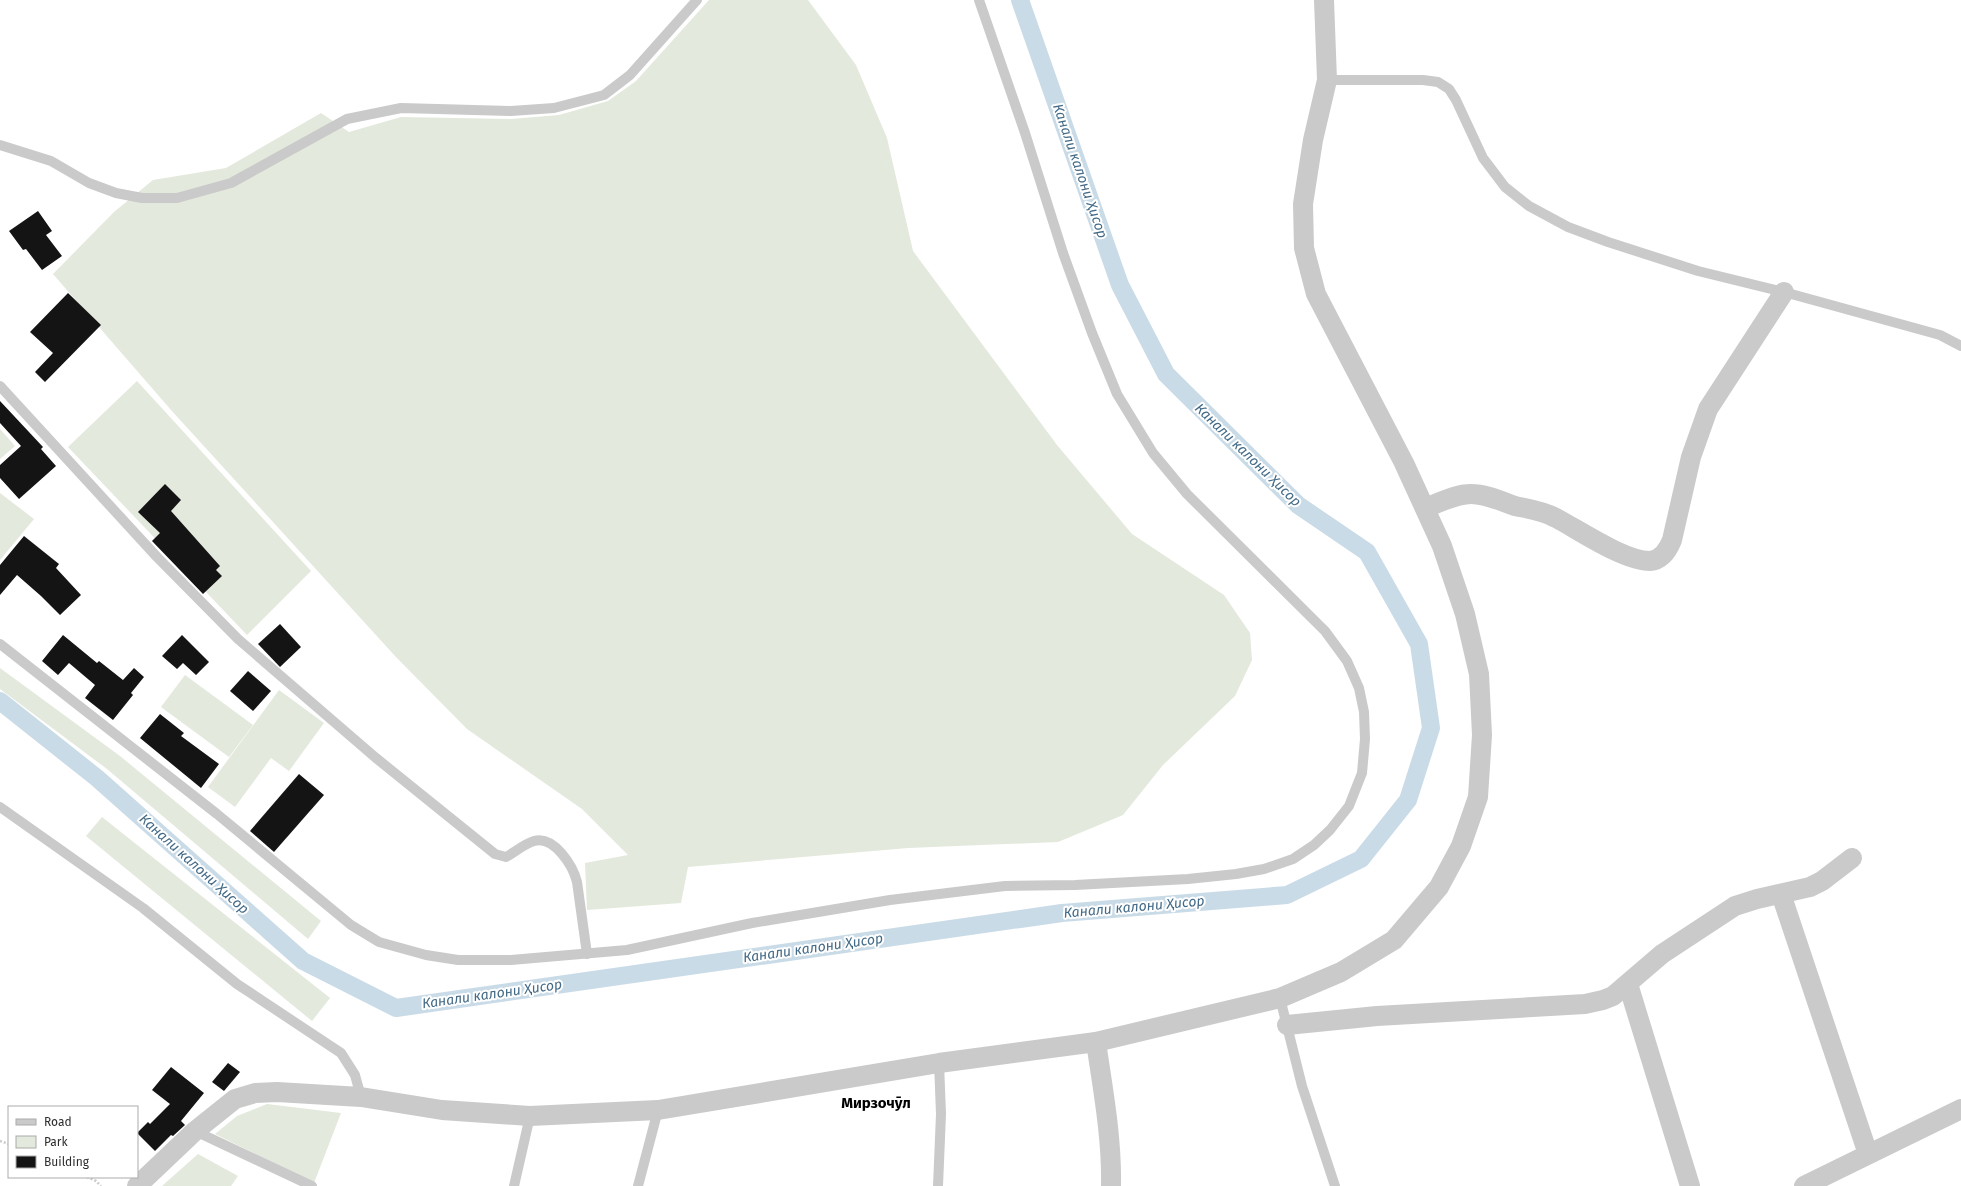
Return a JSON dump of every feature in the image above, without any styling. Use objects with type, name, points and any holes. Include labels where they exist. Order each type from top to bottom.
[{"type":"street","points":[[137,1186],[195,1131],[236,1099],[255,1093],[277,1092],[362,1097],[442,1110],[530,1116],[658,1110],[939,1063],[1096,1042],[1280,998],[1341,972],[1394,940],[1439,887],[1461,846],[1478,797],[1482,734],[1479,674],[1465,614],[1442,546],[1404,464],[1316,294],[1304,248],[1304,204],[1313,140],[1327,80],[1324,0]]},
{"type":"street","points":[[1425,508],[1460,495],[1472,494],[1493,498],[1555,517],[1594,540],[1634,558],[1650,561],[1660,558],[1668,550],[1672,540],[1691,457],[1708,409],[1784,292]]},
{"type":"street","points":[[1287,1025],[1377,1016],[1585,1004],[1603,1000],[1613,996],[1662,954],[1735,906],[1757,899],[1810,887],[1822,882],[1852,858]]},
{"type":"street","points":[[1781,894],[1868,1154]]},
{"type":"street","points":[[1628,984],[1690,1186]]},
{"type":"street","points":[[1096,1042],[1108,1125],[1112,1164],[1111,1186]]},
{"type":"street","points":[[1804,1186],[1961,1109]]},
{"type":"lane","points":[[0,145],[51,161],[89,183],[116,193],[142,198],[177,198],[231,183],[347,119],[401,108],[511,111],[554,108],[604,94],[630,75],[697,0]]},
{"type":"lane","points":[[0,644],[217,814],[351,925],[379,942],[426,955],[458,960],[512,960],[627,950],[752,924],[890,900],[1005,886],[1075,885],[1188,879],[1236,874],[1264,869],[1292,859],[1314,845],[1330,830],[1348,806],[1362,773],[1365,739],[1364,712],[1359,688],[1347,661],[1325,630],[1187,494],[1153,453],[1117,394],[1092,333],[1063,253],[1025,133],[979,0]]},
{"type":"lane","points":[[1327,80],[1423,80],[1438,82],[1449,88],[1483,158],[1505,187],[1529,206],[1568,227],[1608,242],[1698,271],[1784,292],[1940,335],[1961,346]]},
{"type":"lane","points":[[0,386],[157,557],[238,639],[376,758],[495,854],[506,857],[535,841],[548,843],[560,852],[568,862],[576,877],[587,954]]},
{"type":"lane","points":[[0,807],[143,908],[237,984],[341,1053],[355,1075],[362,1097]]},
{"type":"lane","points":[[1280,998],[1302,1086],[1335,1186]]},
{"type":"lane","points":[[938,1186],[941,1114],[939,1063]]},
{"type":"lane","points":[[638,1186],[658,1110]]},
{"type":"lane","points":[[514,1186],[530,1116]]},
{"type":"lane","points":[[195,1131],[312,1186]]},
{"type":"path","points":[[89,1178],[96,1181],[101,1186]]},
{"type":"green space","points":[[709,0],[808,0],[856,65],[887,138],[913,251],[1057,445],[1132,534],[1224,595],[1250,633],[1252,660],[1235,696],[1163,765],[1123,815],[1058,842],[908,848],[688,867],[681,903],[587,910],[585,863],[628,855],[582,809],[467,729],[395,656],[171,410],[53,274],[114,212],[153,180],[226,168],[321,113],[349,132],[401,117],[511,119],[559,115],[608,101],[636,81]]},
{"type":"green space","points":[[137,381],[311,571],[247,635],[68,447]]},
{"type":"green space","points":[[0,429],[15,446],[0,459]]},
{"type":"green space","points":[[0,493],[34,519],[0,560]]},
{"type":"green space","points":[[0,668],[120,756],[321,921],[308,939],[107,769],[0,689]]},
{"type":"green space","points":[[185,675],[253,725],[229,757],[161,707]]},
{"type":"green space","points":[[279,690],[324,723],[289,771],[271,758],[235,807],[208,787]]},
{"type":"green space","points":[[102,817],[330,998],[312,1021],[86,836]]},
{"type":"green space","points":[[267,1104],[341,1113],[314,1183],[215,1134],[237,1116]]},
{"type":"green space","points":[[198,1154],[238,1176],[231,1186],[162,1186]]},
{"type":"building","points":[[38,211],[52,231],[46,235],[62,256],[42,270],[26,249],[23,250],[9,231]]},
{"type":"building","points":[[68,293],[101,325],[45,382],[35,372],[53,353],[30,332]]},
{"type":"building","points":[[0,401],[43,447],[41,449],[56,466],[19,499],[0,478],[0,465],[21,446],[0,423]]},
{"type":"building","points":[[165,484],[181,500],[171,511],[220,566],[216,570],[222,576],[203,594],[152,541],[160,533],[138,512]]},
{"type":"building","points":[[24,536],[59,564],[56,568],[81,595],[60,615],[17,575],[0,595],[0,565]]},
{"type":"building","points":[[280,624],[301,647],[280,667],[258,644]]},
{"type":"building","points":[[63,635],[97,663],[99,661],[123,680],[134,668],[144,677],[131,693],[133,695],[113,720],[85,698],[95,685],[69,663],[58,675],[42,661]]},
{"type":"building","points":[[182,635],[209,662],[196,675],[183,663],[177,669],[162,656]]},
{"type":"building","points":[[248,671],[271,691],[253,711],[230,691]]},
{"type":"building","points":[[160,714],[184,733],[181,736],[219,764],[201,788],[140,738]]},
{"type":"building","points":[[299,774],[324,795],[274,852],[250,831]]},
{"type":"building","points":[[228,1063],[240,1072],[224,1091],[212,1082]]},
{"type":"building","points":[[171,1067],[204,1093],[181,1121],[185,1125],[173,1136],[171,1135],[155,1151],[138,1134],[138,1132],[148,1122],[150,1124],[170,1104],[152,1090]]},
{"type":"waterway","name":"Канали калони Ҳисор","points":[[0,701],[97,778],[303,961],[396,1008],[1062,913],[1287,895],[1361,859],[1408,800],[1431,728],[1419,644],[1367,552],[1298,505],[1166,374],[1120,285],[1020,0]]},
{"type":"district","name":"Мирзочӯл","points":[[876,1103]]}]
